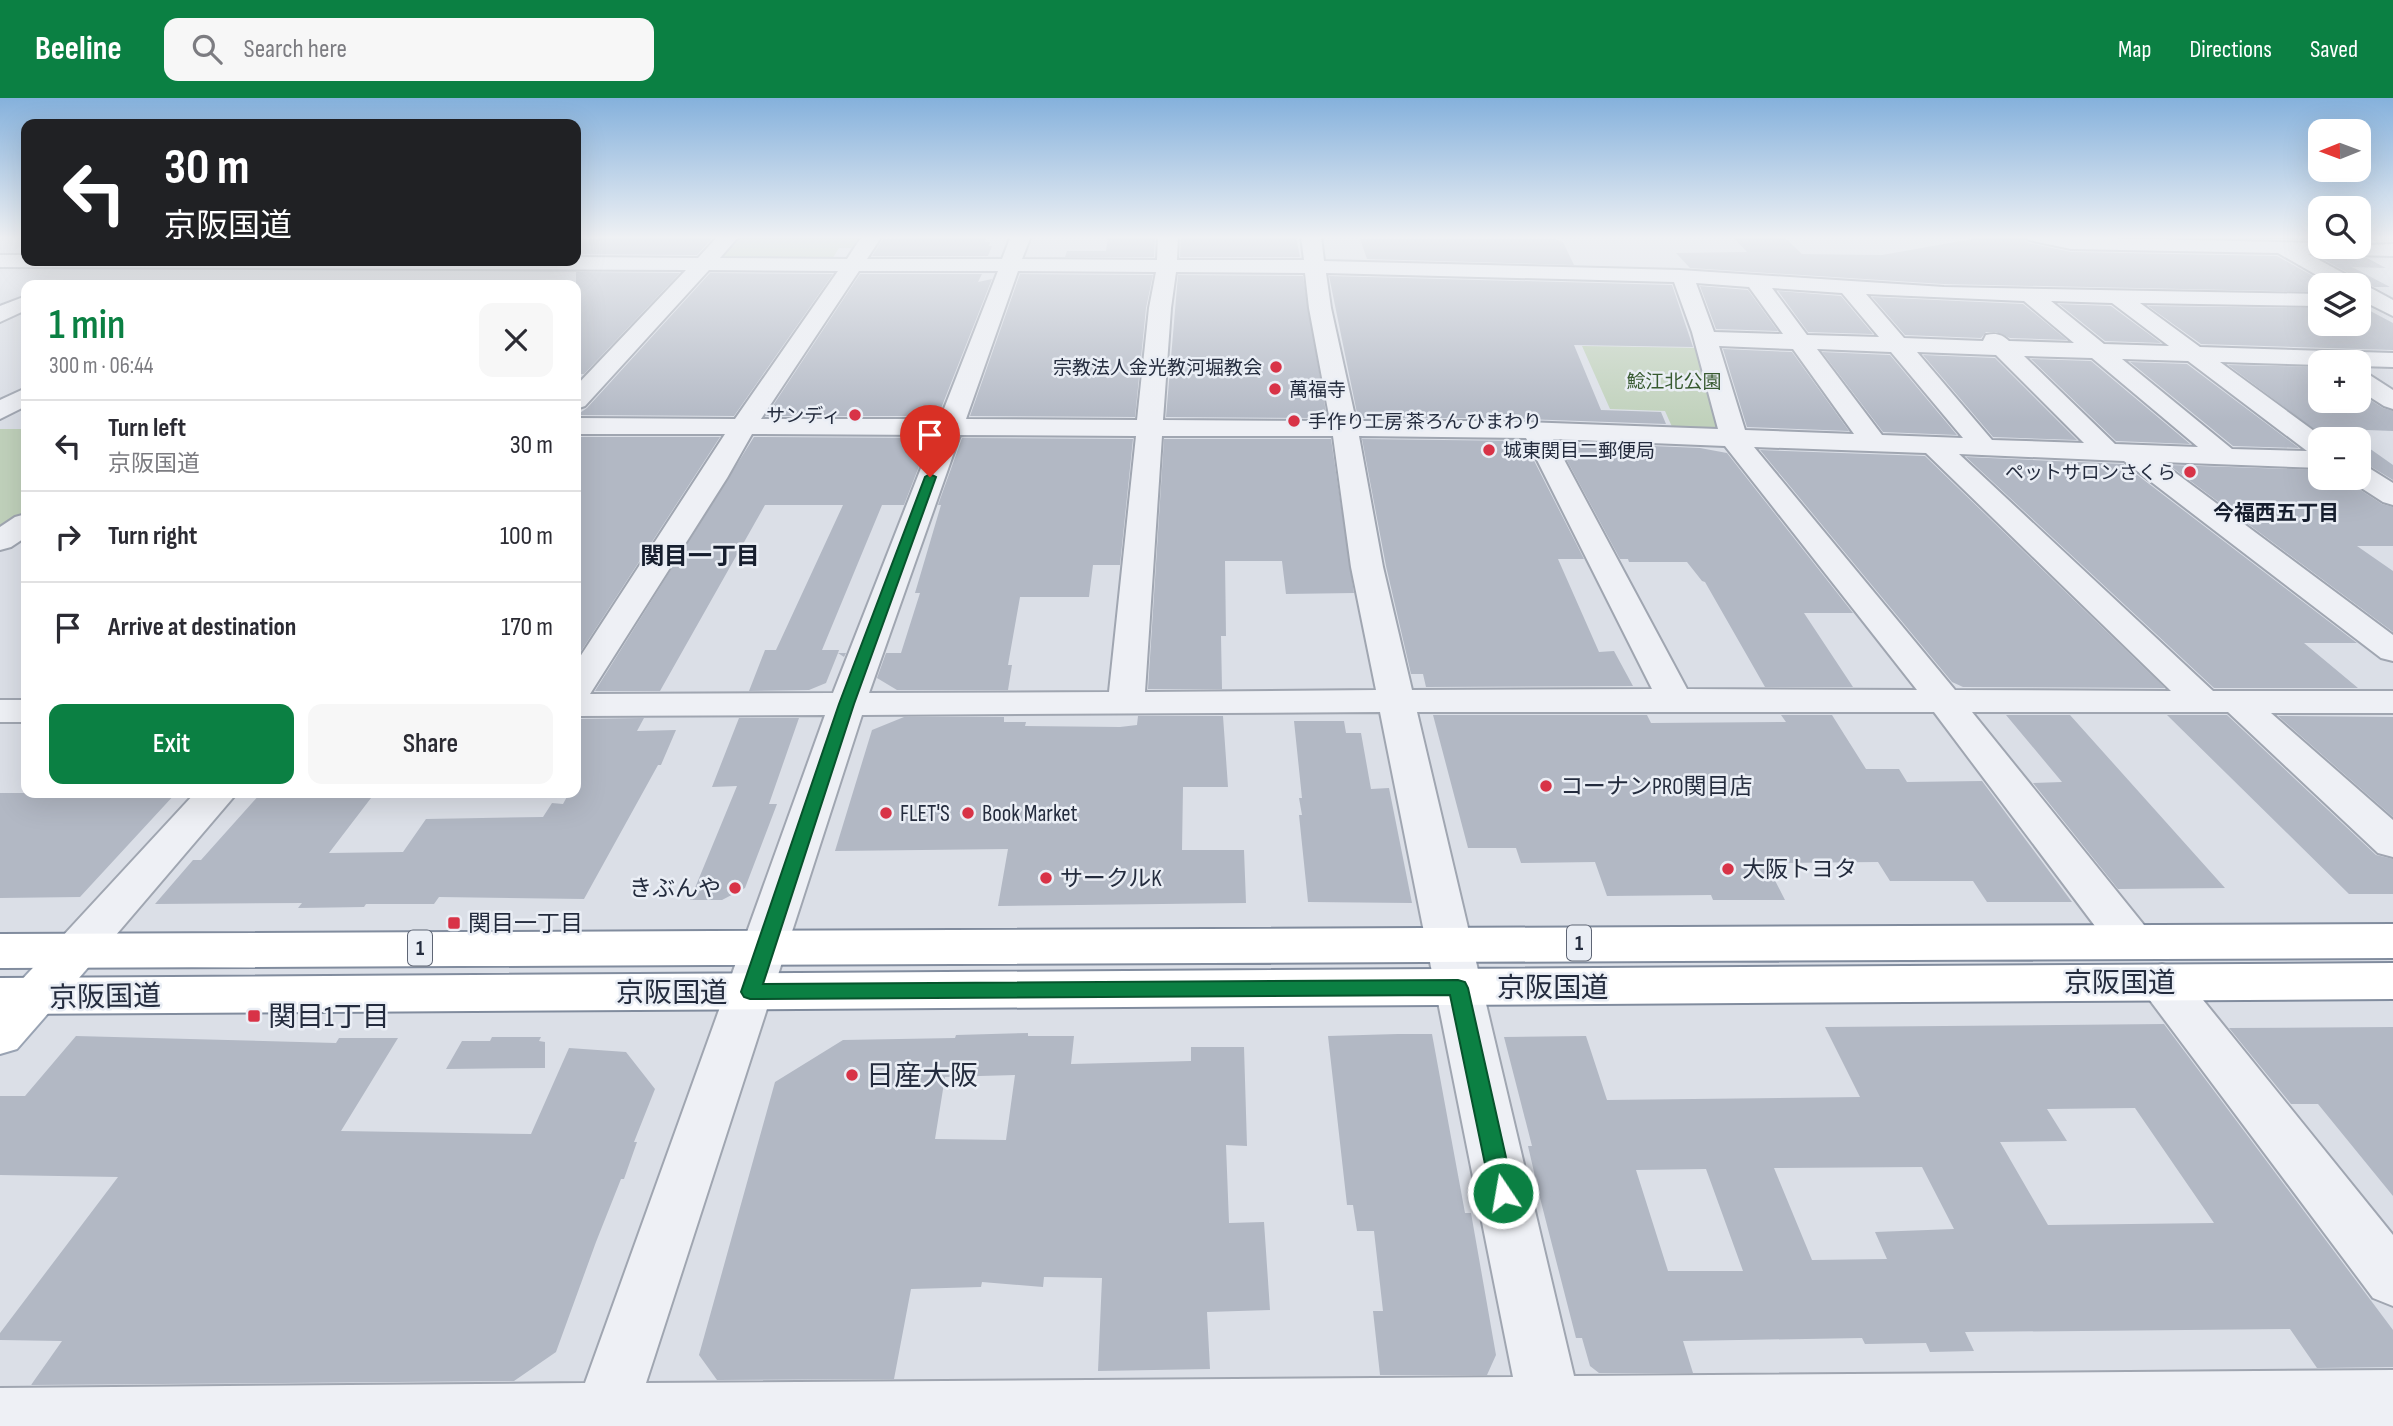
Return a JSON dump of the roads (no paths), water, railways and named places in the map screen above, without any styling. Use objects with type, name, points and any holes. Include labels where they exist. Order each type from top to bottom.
[{"type":"main road","name":"京阪国道","points":[[1454,966],[2132,942],[2393,941]]},
{"type":"main road","name":"京阪国道","points":[[0,951],[758,969],[1454,966],[2162,982],[2393,981]]},
{"type":"main road","points":[[0,1035],[18,996],[75,951]]},
{"type":"main road","name":"京阪国道","points":[[18,996],[758,969]]},
{"type":"street","points":[[581,396],[672,298]]},
{"type":"street","points":[[581,681],[713,478],[742,428],[830,298]]},
{"type":"street","points":[[603,1420],[847,704],[998,298]]},
{"type":"street","points":[[1126,704],[1162,298]]},
{"type":"street","points":[[1319,298],[1345,429],[1367,567],[1552,1417]]},
{"type":"street","points":[[1690,298],[1734,439],[1944,701],[2132,942]]},
{"type":"street","points":[[1768,298],[1874,445]]},
{"type":"street","points":[[1858,298],[1985,448]]},
{"type":"street","points":[[1949,298],[2122,454],[2393,651]]},
{"type":"street","points":[[2034,298],[2226,457]]},
{"type":"street","points":[[2133,298],[2194,355],[2308,439]]},
{"type":"street","points":[[2151,298],[2308,300]]},
{"type":"street","points":[[2239,299],[2273,321]]},
{"type":"street","points":[[0,315],[21,304]]},
{"type":"street","points":[[2295,336],[2317,350]]},
{"type":"street","points":[[1704,339],[2308,359]]},
{"type":"street","points":[[2371,360],[2393,360]]},
{"type":"street","points":[[2371,387],[2393,401]]},
{"type":"street","points":[[0,411],[21,399]]},
{"type":"street","points":[[0,423],[21,423]]},
{"type":"street","points":[[581,426],[1536,430],[2308,460]]},
{"type":"street","points":[[1536,430],[1675,700]]},
{"type":"street","points":[[1935,447],[2222,703],[2393,843]]},
{"type":"street","points":[[2371,462],[2393,463]]},
{"type":"street","points":[[2371,482],[2393,496]]},
{"type":"street","points":[[581,705],[1675,700],[2393,702]]},
{"type":"street","points":[[75,951],[213,798]]},
{"type":"street","points":[[2162,982],[2393,1279]]},
{"type":"street","points":[[0,1419],[117,1422],[1552,1417],[2393,1401]]},
{"type":"place","name":"宗教法人金光教河堀教会","points":[[1276,367]]},
{"type":"place","name":"萬福寺","points":[[1275,389]]},
{"type":"place","name":"サンディ","points":[[855,415]]},
{"type":"place","name":"手作り工房 茶ろん ひまわり","points":[[1294,421]]},
{"type":"place","name":"城東関目二郵便局","points":[[1489,450]]},
{"type":"place","name":"ペットサロンさくら","points":[[2190,472]]},
{"type":"place","name":"コーナンPRO関目店","points":[[1546,786]]},
{"type":"place","name":"FLET'S","points":[[886,813]]},
{"type":"place","name":"Book Market","points":[[968,813]]},
{"type":"place","name":"大阪トヨタ","points":[[1728,869]]},
{"type":"place","name":"サークルK","points":[[1046,878]]},
{"type":"place","name":"きぶんや","points":[[735,888]]},
{"type":"place","name":"関目一丁目","points":[[454,923]]},
{"type":"place","name":"関目1丁目","points":[[254,1016]]},
{"type":"place","name":"日産大阪","points":[[852,1075]]},
{"type":"district","name":"今福西五丁目","points":[[2276,513]]},
{"type":"district","name":"関目一丁目","points":[[700,556]]},
{"type":"park label","name":"鯰江北公園","points":[[1674,381]]}]
